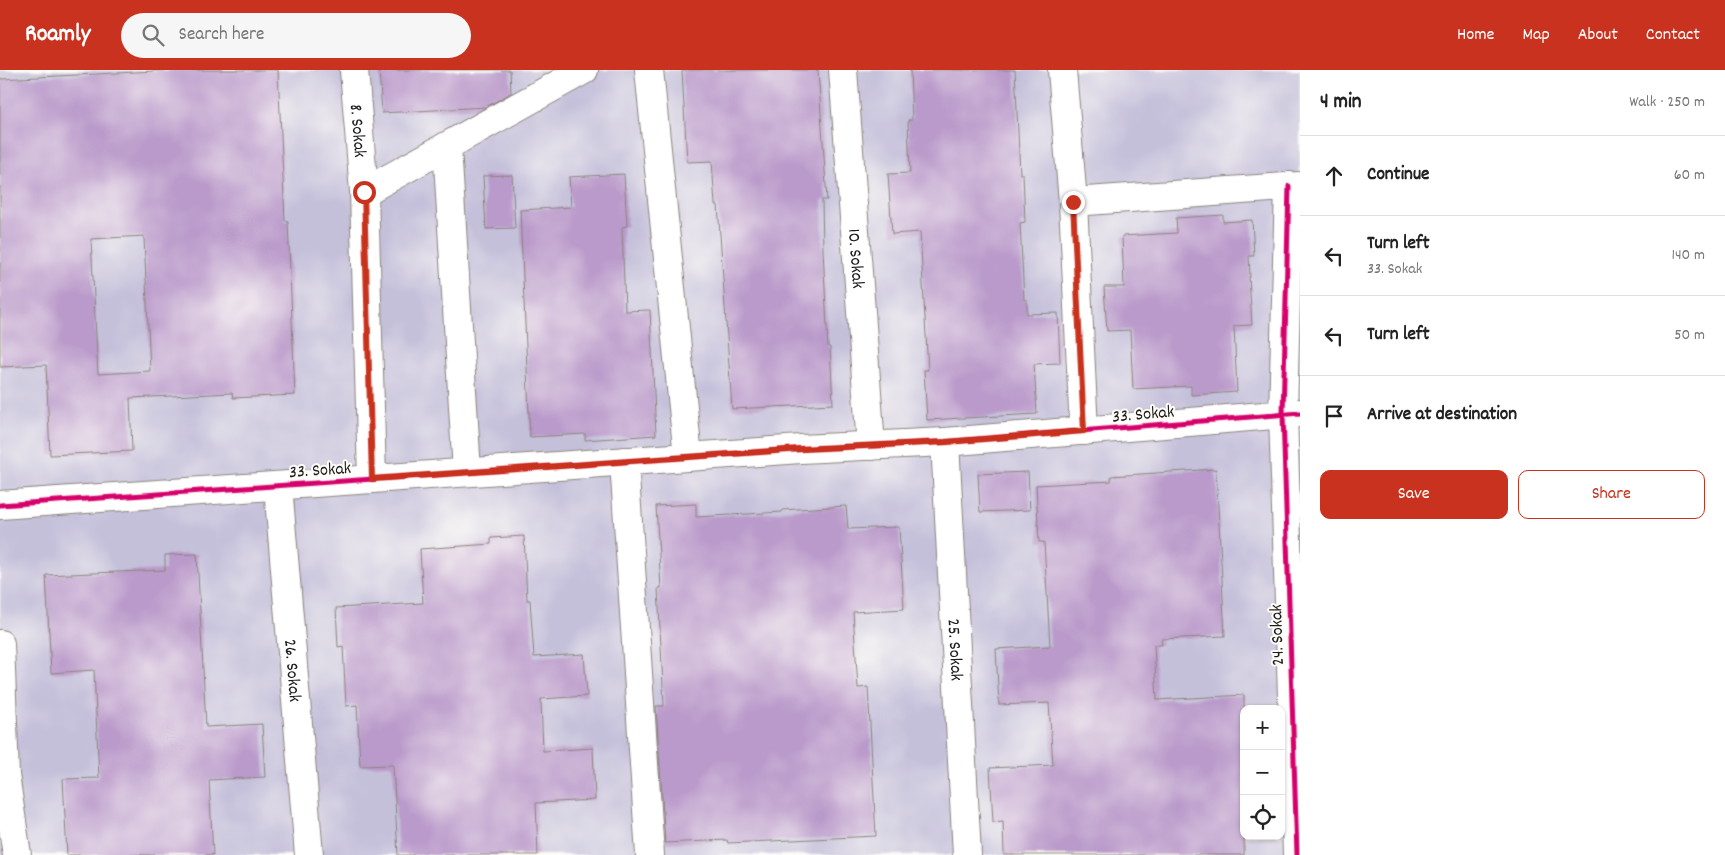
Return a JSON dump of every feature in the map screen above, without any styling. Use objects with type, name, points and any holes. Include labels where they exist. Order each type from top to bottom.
[{"type":"street","name":"8. Sokak","points":[[354,70],[364,192],[372,479]]},
{"type":"street","points":[[364,192],[584,70]]},
{"type":"street","points":[[650,70],[688,457]]},
{"type":"street","name":"10. Sokak","points":[[843,70],[871,446]]},
{"type":"street","points":[[1062,70],[1073,202],[1084,431]]},
{"type":"street","points":[[447,146],[467,472]]},
{"type":"street","points":[[1073,202],[1294,186]]},
{"type":"street","name":"24. Sokak","points":[[1294,186],[1292,414],[1297,855]]},
{"type":"street","name":"33. Sokak","points":[[0,505],[801,449],[946,442],[1292,414]]},
{"type":"street","name":"25. Sokak","points":[[946,442],[967,855]]},
{"type":"street","points":[[624,461],[650,855]]},
{"type":"street","name":"26. Sokak","points":[[278,486],[309,855]]},
{"type":"street","points":[[0,644],[3,775],[17,855]]},
{"type":"shaded area","points":[[0,70],[1300,70],[1300,855],[0,855]]},
{"type":"building","points":[[174,70],[278,70],[285,221],[288,221],[295,395],[233,398],[232,393],[130,398],[132,451],[50,455],[46,365],[0,367],[0,79]],"holes":[[[144,236],[150,371],[98,374],[91,239]]]},
{"type":"building","points":[[379,70],[510,70],[511,93],[486,107],[382,113]]},
{"type":"building","points":[[682,70],[818,70],[827,200],[822,200],[823,250],[833,404],[732,409],[718,205],[715,205],[712,161],[687,162]]},
{"type":"building","points":[[910,70],[1015,70],[1020,174],[1023,174],[1025,222],[1020,223],[1024,300],[1027,300],[1027,314],[1058,313],[1060,363],[1034,364],[1037,414],[927,420],[924,370],[928,370],[920,232],[892,234],[888,174],[910,173],[908,120],[912,120]]},
{"type":"building","points":[[624,174],[627,226],[622,227],[625,311],[650,310],[656,435],[585,440],[585,434],[530,437],[520,210],[571,207],[569,177]]},
{"type":"building","points":[[512,175],[515,228],[486,229],[483,176]]},
{"type":"building","points":[[1223,215],[1223,222],[1252,220],[1254,256],[1249,256],[1249,277],[1252,325],[1234,326],[1237,392],[1191,395],[1191,386],[1133,389],[1130,330],[1107,331],[1104,287],[1124,287],[1122,236],[1177,233],[1176,218]]},
{"type":"building","points":[[1216,469],[1225,636],[1161,639],[1162,645],[1154,645],[1157,700],[1244,695],[1244,705],[1240,705],[1240,840],[1244,840],[1244,855],[1004,855],[1003,821],[993,822],[990,768],[1053,765],[1049,703],[999,705],[996,649],[1050,646],[1044,542],[1039,542],[1036,485],[1111,481],[1111,476]]},
{"type":"building","points":[[1028,472],[1030,510],[980,512],[978,474]]},
{"type":"building","points":[[696,504],[696,517],[846,506],[848,529],[899,527],[904,609],[853,612],[858,688],[868,687],[876,836],[728,843],[727,840],[665,843],[656,706],[664,706],[658,588],[661,588],[656,506]]},
{"type":"building","points":[[524,536],[527,600],[530,600],[534,657],[584,654],[587,696],[541,699],[543,751],[593,748],[595,800],[536,803],[538,855],[398,855],[393,765],[360,766],[357,705],[346,706],[343,646],[338,647],[336,608],[423,603],[420,549],[491,544],[491,538]]},
{"type":"building","points":[[197,554],[206,727],[262,724],[265,777],[209,780],[213,855],[67,855],[63,779],[99,778],[94,670],[51,673],[46,575],[165,570],[165,555]]},
{"type":"cycle path","points":[[1289,186],[1283,414],[1297,855]]},
{"type":"cycle path","points":[[0,505],[801,449],[945,442],[1300,413]]},
{"type":"route","points":[[364,192],[372,479],[801,449],[946,442],[1084,431],[1073,202]]}]
